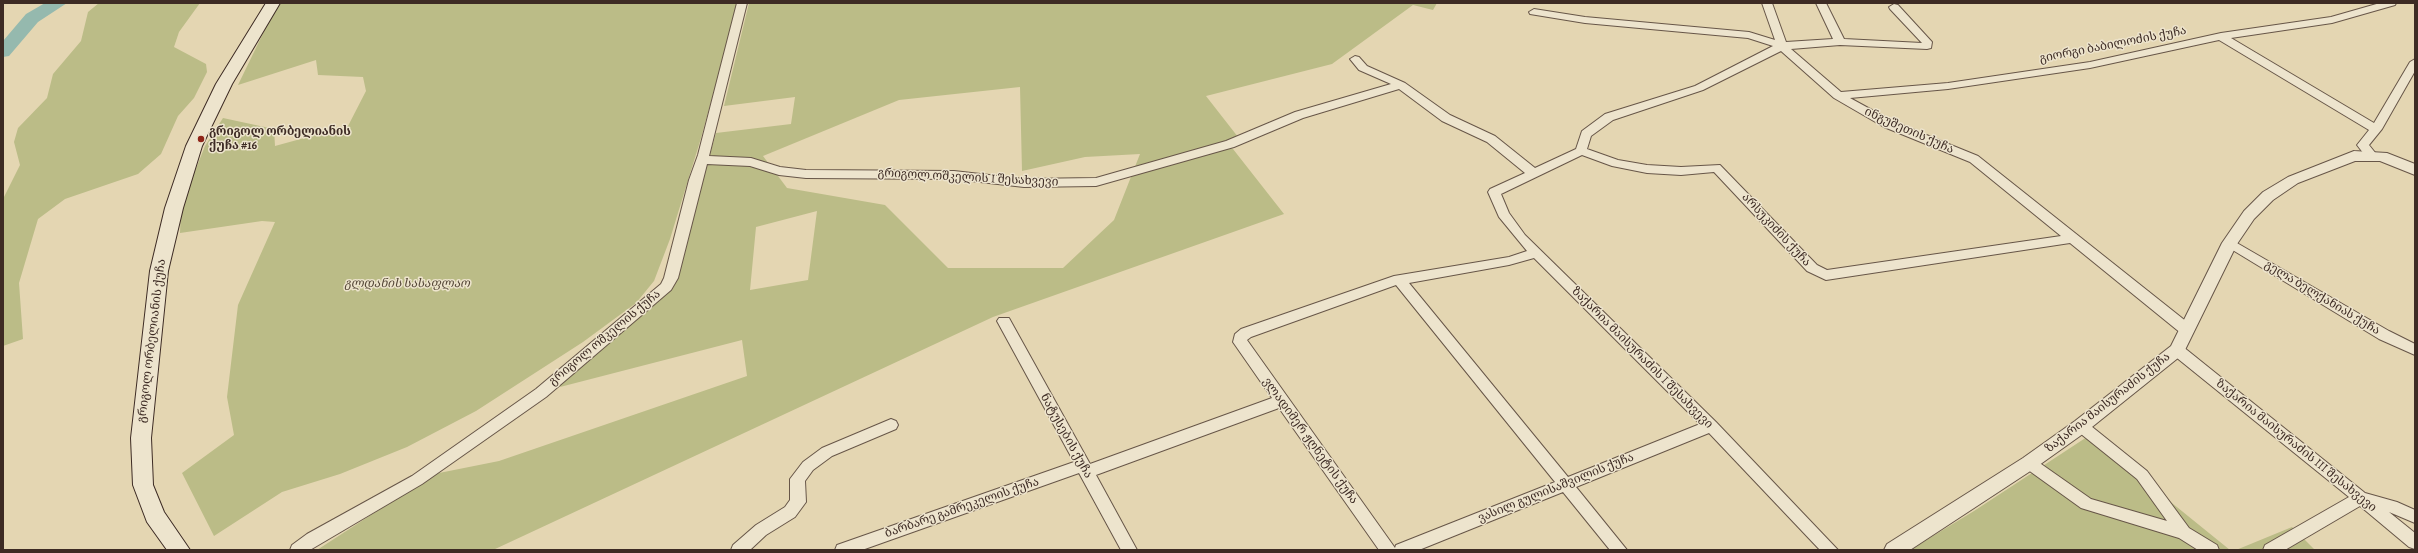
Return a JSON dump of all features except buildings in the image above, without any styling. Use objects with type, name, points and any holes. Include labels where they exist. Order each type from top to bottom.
[{"type":"main road","name":"გრიგოლ ორბელიანის ქუჩა","points":[[179,550],[155,516],[143,485],[141,438],[159,271],[174,208],[194,146],[224,84],[273,3]]},
{"type":"street","name":"გრიგოლ ოშკელის ქუჩა","points":[[298,550],[313,539],[417,480],[541,392],[666,287],[671,278],[695,180],[702,160],[742,3]]},
{"type":"street","points":[[1768,3],[1782,46]]},
{"type":"street","points":[[1822,3],[1840,42]]},
{"type":"street","name":"გიორგი ბაბილოძის ქუჩა","points":[[1838,96],[1948,86],[2090,65],[2221,36],[2332,20],[2391,3]]},
{"type":"street","points":[[1534,12],[1585,20],[1749,36],[1782,46],[1840,42],[1927,46],[1927,42],[1894,7]]},
{"type":"street","points":[[2221,36],[2376,129]]},
{"type":"street","points":[[1355,60],[1363,68],[1401,85],[1446,118],[1492,139],[1533,173],[1581,151],[1586,134],[1609,117],[1699,88],[1782,46]]},
{"type":"street","name":"ინგუშეთის ქუჩა","points":[[1782,46],[1838,96],[1888,124],[1974,159],[2075,238],[2187,330]]},
{"type":"street","points":[[2371,155],[2363,145],[2376,129],[2415,62]]},
{"type":"street","name":"გრიგოლ ოშკელის I შესახვევი","points":[[702,160],[751,162],[778,171],[806,174],[954,175],[1024,183],[1096,182],[1230,144],[1299,115],[1401,85]]},
{"type":"street","name":"არსუკიძის ქუჩა","points":[[1581,151],[1616,163],[1647,169],[1681,171],[1716,168],[1720,170],[1812,268],[1826,275],[2075,238]]},
{"type":"street","name":"ზაქარია მაისურაძის ქუჩა","points":[[1894,550],[2030,463],[2081,426],[2177,350],[2230,243],[2249,215],[2268,196],[2293,180],[2354,156],[2382,156],[2415,170]]},
{"type":"street","name":"ზაქარია მაისურაძის I შესახვევი","points":[[1533,173],[1494,192],[1503,214],[1521,238],[1711,426],[1830,550]]},
{"type":"street","name":"გელა ბელქანიას ქუჩა","points":[[2230,243],[2384,335],[2415,350]]},
{"type":"street","points":[[1536,253],[1508,261],[1400,280],[1619,550]]},
{"type":"street","name":"ვლადიმერ ჟღნეტის ქუჩა","points":[[1388,550],[1240,342],[1240,338],[1246,332],[1400,280]]},
{"type":"street","name":"ნატუსების ქუჩა","points":[[1004,321],[1129,550]]},
{"type":"street","name":"ზაქარია მაისურაძის III შესახვევი","points":[[2177,350],[2415,542]]},
{"type":"street","name":"ბარბარე გამრეკელის ქუჩა","points":[[843,550],[1084,469],[1281,400]]},
{"type":"street","points":[[739,550],[762,530],[790,512],[798,502],[797,479],[808,466],[828,452],[891,425]]},
{"type":"street","name":"ვასილ გულისაშვილის ქუჩა","points":[[1402,550],[1711,426]]},
{"type":"street","points":[[2081,426],[2142,475],[2184,533]]},
{"type":"street","points":[[2030,463],[2086,504],[2184,533],[2211,550]]},
{"type":"street","points":[[2271,550],[2361,498],[2397,508],[2415,517]]},
{"type":"green space","points":[[99,3],[200,3],[179,32],[174,47],[206,64],[207,72],[194,98],[178,116],[161,154],[138,174],[65,199],[38,219],[19,283],[23,339],[3,346],[3,199],[20,165],[14,142],[18,128],[47,98],[53,74],[81,41],[88,12]]},
{"type":"green space","name":"გლდანის სასაფლაო","points":[[281,3],[738,3],[701,138],[670,239],[654,281],[636,303],[583,342],[476,411],[407,447],[340,474],[282,492],[214,536],[182,473],[234,435],[227,397],[238,305],[275,222],[262,221],[180,233],[181,206],[205,146],[223,118],[274,129],[275,146],[348,126],[366,91],[363,77],[318,75],[316,60],[238,85],[269,21]]},
{"type":"green space","points":[[749,3],[1437,3],[1433,10],[1413,5],[1332,64],[1206,96],[1238,137],[1222,143],[1233,149],[1284,214],[993,317],[493,550],[317,550],[434,474],[499,461],[747,376],[742,340],[560,387],[562,379],[669,290],[680,262],[716,133],[791,124],[795,97],[724,106]],"holes":[[[1020,87],[1022,171],[1085,157],[1140,154],[1114,220],[1063,268],[948,268],[885,205],[787,188],[763,156],[899,100]],[[817,211],[808,280],[750,290],[756,227]]]},
{"type":"green space","points":[[2090,435],[2099,444],[2230,550],[1910,550],[1974,511]]},
{"type":"green space","points":[[2292,527],[2315,550],[2236,550]]},
{"type":"waterway","points":[[3,52],[32,18],[58,3]]},
{"type":"place","name":"გრიგოლ ორბელიანის ქუჩა #16","points":[[201,139]]}]
